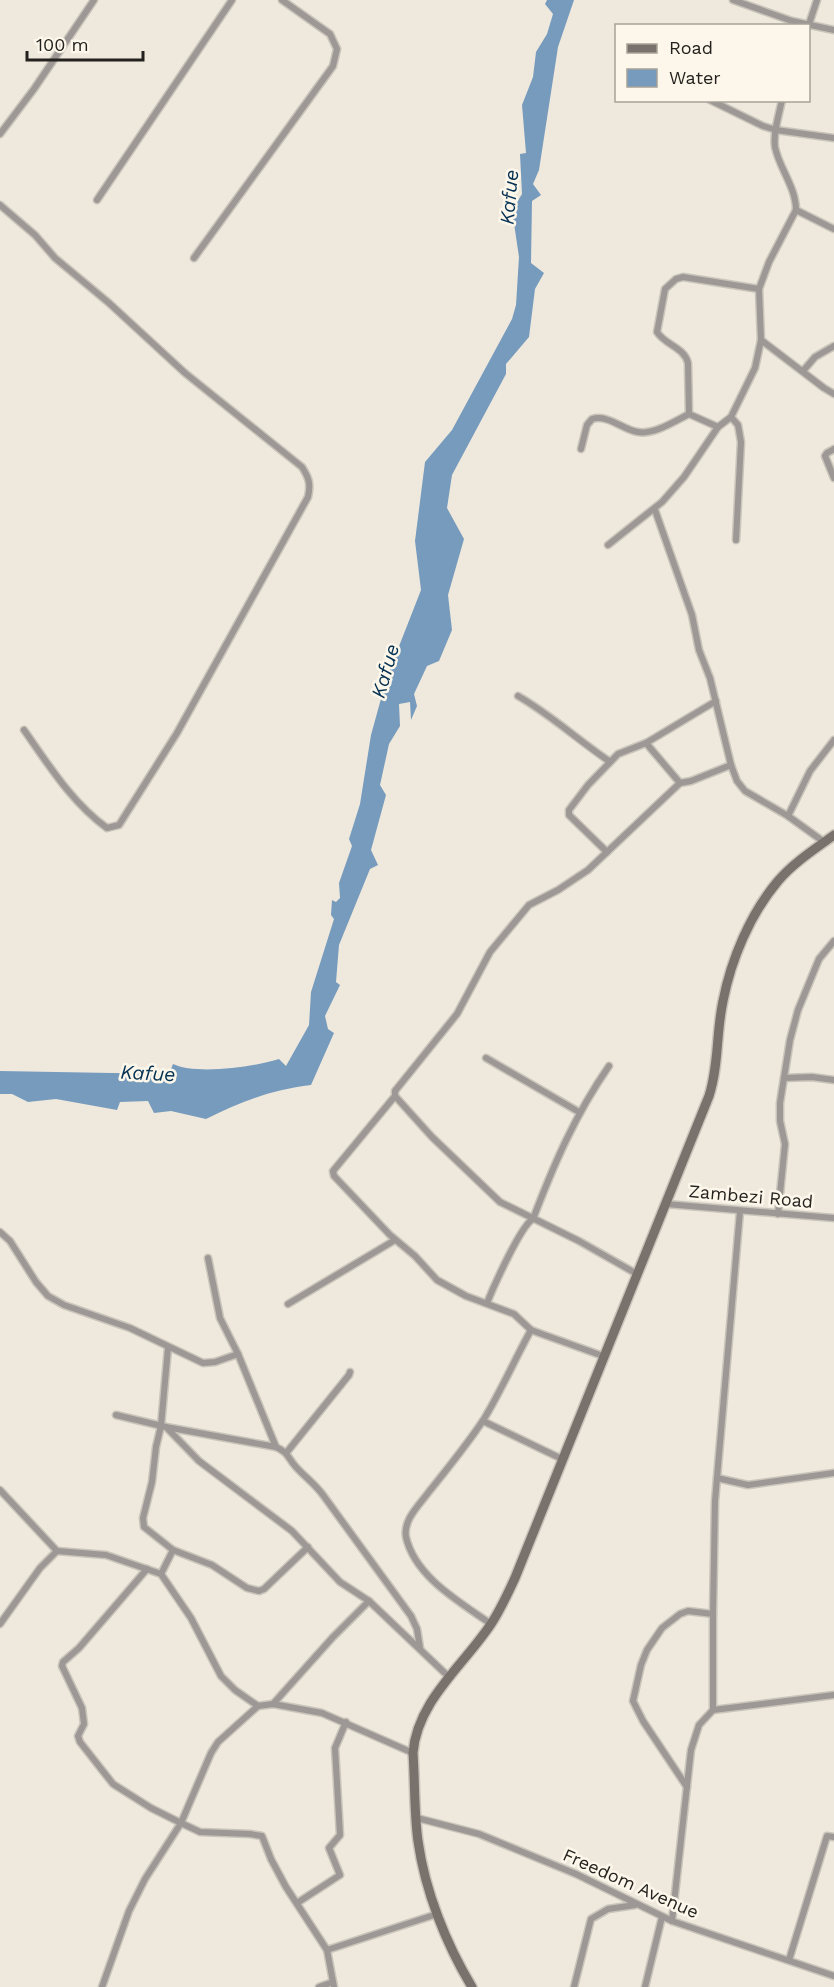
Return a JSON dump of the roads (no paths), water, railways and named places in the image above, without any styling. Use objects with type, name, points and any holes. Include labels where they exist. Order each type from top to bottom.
[{"type":"street","points":[[0,134],[34,89],[94,0]]},
{"type":"street","points":[[97,200],[232,0]]},
{"type":"street","points":[[194,258],[333,66],[337,49],[330,34],[282,0]]},
{"type":"street","points":[[733,0],[803,24]]},
{"type":"street","points":[[810,24],[817,0]]},
{"type":"street","points":[[810,26],[834,30]]},
{"type":"street","points":[[714,102],[776,130],[834,138]]},
{"type":"street","points":[[608,545],[655,510],[684,477],[718,428],[731,417],[754,368],[761,340],[759,290],[769,262],[796,210],[794,195],[776,150],[776,130],[782,102]]},
{"type":"street","points":[[0,205],[34,235],[55,258],[117,310],[185,373],[302,467],[311,486],[308,497],[177,733],[119,825],[107,828],[96,820],[59,780],[24,730]]},
{"type":"street","points":[[796,210],[834,229]]},
{"type":"street","points":[[689,414],[686,356],[662,339],[657,332],[664,289],[676,279],[683,277],[759,290]]},
{"type":"street","points":[[761,340],[834,394]]},
{"type":"street","points":[[803,371],[815,357],[834,346]]},
{"type":"street","points":[[689,414],[718,428]]},
{"type":"street","points":[[581,449],[587,424],[592,419],[604,419],[639,432],[670,424],[689,414]]},
{"type":"street","points":[[731,417],[738,425],[741,442],[736,540]]},
{"type":"street","points":[[834,449],[825,456],[834,478]]},
{"type":"street","points":[[655,510],[692,615],[699,650],[710,678],[737,781],[746,791],[788,816],[824,842]]},
{"type":"street","points":[[518,696],[545,711],[579,741],[609,761]]},
{"type":"street","points":[[607,852],[568,812],[609,761],[626,750],[646,743],[716,701]]},
{"type":"street","points":[[788,816],[810,771],[834,740]]},
{"type":"street","points":[[646,743],[680,783]]},
{"type":"street","points":[[603,1356],[531,1330],[514,1314],[466,1296],[437,1280],[415,1256],[395,1240],[333,1174],[333,1171],[457,1014],[485,960],[529,905],[581,875],[680,783],[731,765]]},
{"type":"street","points":[[472,1987],[461,1969],[437,1914],[418,1841],[414,1739],[423,1715],[491,1624],[515,1578],[712,1086],[723,1001],[742,944],[760,907],[778,880],[834,835]]},
{"type":"street","points":[[778,1214],[785,1144],[780,1112],[790,1040],[798,1010],[819,959],[834,941]]},
{"type":"street","points":[[486,1058],[579,1112]]},
{"type":"street","points":[[487,1303],[499,1274],[523,1229],[528,1221],[533,1219],[554,1163],[579,1112],[609,1066]]},
{"type":"street","points":[[784,1077],[834,1080]]},
{"type":"street","points":[[394,1096],[432,1137],[494,1197],[637,1274]]},
{"type":"street","name":"Zambezi Road","points":[[666,1204],[834,1218]]},
{"type":"street","points":[[713,1710],[714,1537],[717,1478],[740,1211]]},
{"type":"street","points":[[0,1232],[10,1241],[36,1282],[48,1296],[64,1305],[130,1328],[168,1348],[207,1364],[238,1354]]},
{"type":"street","points":[[288,1304],[395,1240]]},
{"type":"street","points":[[208,1258],[220,1318],[238,1354],[276,1447]]},
{"type":"street","points":[[491,1624],[428,1576],[409,1545],[406,1525],[483,1421],[531,1330]]},
{"type":"street","points":[[168,1348],[163,1427],[156,1447],[152,1482],[142,1522],[148,1532],[173,1550],[212,1566],[248,1588],[259,1591],[264,1589],[308,1547]]},
{"type":"street","points":[[287,1452],[350,1372]]},
{"type":"street","points":[[116,1415],[163,1427],[276,1447],[287,1452],[296,1466],[323,1495],[405,1606],[417,1629],[420,1648]]},
{"type":"street","points":[[483,1421],[562,1459]]},
{"type":"street","points":[[163,1427],[199,1461],[279,1520],[340,1582],[369,1601],[450,1678]]},
{"type":"street","points":[[717,1478],[748,1485],[834,1473]]},
{"type":"street","points":[[0,1490],[57,1551],[106,1555],[161,1574],[191,1618],[222,1676],[235,1690],[258,1706]]},
{"type":"street","points":[[161,1574],[173,1550]]},
{"type":"street","points":[[0,1624],[40,1568],[57,1551]]},
{"type":"street","points":[[147,1569],[79,1648],[63,1662],[62,1666],[82,1708],[84,1724],[78,1736],[80,1742],[118,1787],[181,1823],[200,1832],[262,1836],[271,1858],[327,1950],[333,1984],[319,1987]]},
{"type":"street","points":[[273,1704],[369,1601]]},
{"type":"street","points":[[687,1788],[643,1721],[633,1701],[641,1665],[647,1650],[662,1628],[675,1617],[688,1611],[713,1614]]},
{"type":"street","points":[[672,1921],[694,1736],[699,1725],[713,1710],[834,1695]]},
{"type":"street","points":[[102,1987],[129,1911],[145,1879],[181,1823],[215,1748],[231,1729],[258,1706],[273,1704],[301,1708],[346,1722],[413,1753]]},
{"type":"street","points":[[297,1903],[340,1875],[329,1848],[340,1835],[335,1748],[346,1722]]},
{"type":"street","name":"Freedom Avenue","points":[[417,1818],[479,1834],[576,1874],[662,1917],[834,1976]]},
{"type":"street","points":[[789,1960],[827,1836],[834,1837]]},
{"type":"street","points":[[574,1987],[591,1919],[608,1910],[636,1905]]},
{"type":"street","points":[[327,1950],[437,1914]]},
{"type":"street","points":[[645,1987],[662,1917]]},
{"type":"water","points":[[547,0],[574,0],[558,47],[539,170],[533,184],[541,195],[532,201],[531,263],[544,273],[535,289],[529,337],[506,364],[506,374],[452,475],[447,508],[464,539],[448,595],[452,630],[439,661],[427,666],[414,694],[417,706],[411,720],[410,702],[399,704],[400,726],[389,744],[380,785],[386,795],[371,850],[378,865],[370,869],[339,945],[336,982],[340,985],[325,1016],[328,1029],[334,1033],[311,1085],[257,1097],[206,1119],[171,1111],[154,1113],[148,1101],[120,1102],[117,1110],[56,1099],[28,1102],[12,1094],[0,1094],[0,1071],[169,1074],[173,1064],[196,1069],[210,1069],[255,1065],[279,1059],[286,1066],[309,1025],[311,992],[334,919],[331,915],[332,900],[336,902],[340,898],[339,883],[352,846],[349,839],[360,804],[371,735],[387,677],[421,590],[415,541],[425,462],[452,430],[512,319],[516,305],[519,257],[512,210],[522,194],[520,154],[526,153],[522,105],[533,77],[536,52],[547,34],[553,14],[545,4]]},
{"type":"water label","name":"Kafue","points":[[509,197]]},
{"type":"water label","name":"Kafue","points":[[385,671]]},
{"type":"water label","name":"Kafue","points":[[148,1073]]}]
